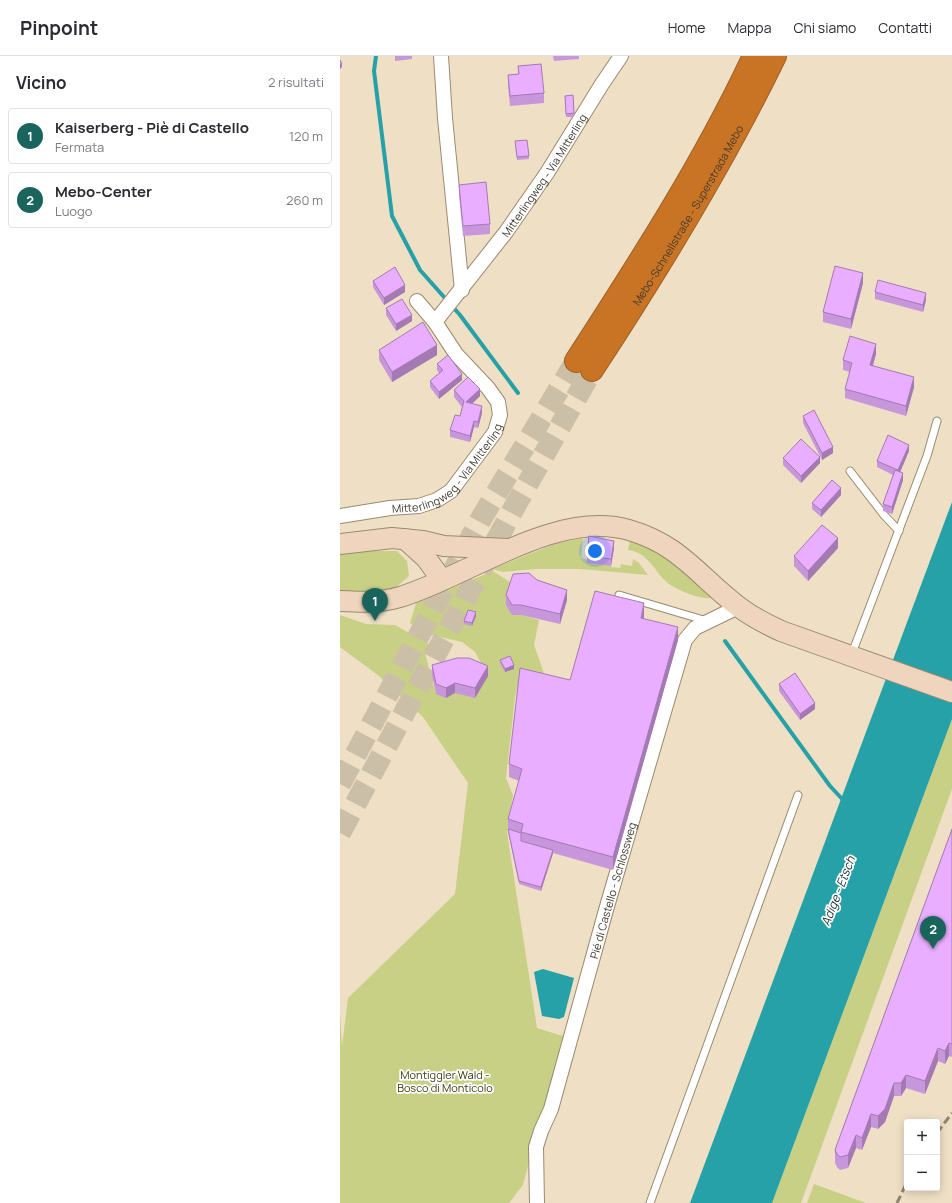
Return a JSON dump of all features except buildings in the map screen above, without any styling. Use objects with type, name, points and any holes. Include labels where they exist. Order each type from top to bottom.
[{"type":"highway","name":"Mebo-Schnellstraße - Superstrada Mebo","points":[[754,56],[736,95],[692,176],[584,365],[650,282],[751,105],[775,56]]},
{"type":"highway","points":[[751,105],[775,83],[788,56]]},
{"type":"main road","points":[[340,601],[365,603],[386,600],[420,590],[513,549],[562,530],[595,526],[627,530],[658,540],[676,552],[738,607],[758,620],[781,631],[952,692]]},
{"type":"main road","points":[[340,544],[370,540],[405,539],[444,546],[513,549]]},
{"type":"main road","points":[[405,539],[426,558],[451,576]]},
{"type":"main road","points":[[444,546],[451,576]]},
{"type":"main road","points":[[420,590],[426,558]]},
{"type":"street","points":[[441,56],[458,294]]},
{"type":"street","name":"Mitterlingweg - Via Mitterling","points":[[439,317],[506,232],[543,180],[621,56]]},
{"type":"street","name":"Mitterlingweg - Via Mitterling","points":[[340,516],[390,508],[419,506],[437,500],[451,491],[495,432],[500,415],[498,402],[488,388],[456,354],[439,317],[417,301]]},
{"type":"street","name":"Pié di Castello - Schlossweg","points":[[536,1203],[536,1147],[541,1131],[551,1109],[606,910],[685,640],[695,628],[738,607]]},
{"type":"lane","points":[[851,656],[927,456],[937,421]]},
{"type":"lane","points":[[850,471],[884,515],[899,531]]},
{"type":"lane","points":[[620,595],[708,621]]},
{"type":"lane","points":[[650,1203],[798,795]]},
{"type":"green space","points":[[583,538],[581,558],[611,567],[620,568],[621,564],[632,566],[633,559],[639,563],[648,575],[580,569],[535,569],[503,572],[492,569],[557,543]]},
{"type":"green space","points":[[630,541],[655,550],[666,557],[686,572],[715,598],[704,598],[691,595],[669,584],[651,563],[641,555],[628,550]]},
{"type":"green space","points":[[362,551],[397,551],[407,561],[409,576],[394,589],[359,595],[340,592],[340,554]]},
{"type":"green space","name":"Montiggler Wald - Bosco di Monticolo","points":[[493,571],[513,584],[512,615],[521,615],[539,620],[534,645],[546,679],[519,679],[515,697],[506,778],[513,795],[507,832],[537,1028],[566,1037],[523,1185],[509,1203],[340,1203],[340,1012],[342,1047],[348,998],[455,894],[468,783],[423,717],[379,676],[340,647],[340,615],[366,624],[395,625],[430,645],[425,653],[436,694],[488,676],[475,652],[462,642],[431,635],[410,623],[416,603]]},
{"type":"green space","points":[[952,719],[952,789],[801,1203],[772,1203]]},
{"type":"green space","points":[[814,1184],[866,1203],[807,1203]]},
{"type":"water","name":"Adige - Etsch","points":[[952,502],[952,719],[772,1203],[690,1203]]},
{"type":"water","points":[[543,969],[574,978],[564,1017],[559,1019],[542,1016],[534,972]]},
{"type":"waterway","points":[[376,56],[374,71],[392,216],[420,270],[460,315],[518,393]]},
{"type":"waterway","points":[[725,641],[830,786],[844,801]]},
{"type":"tunnel","points":[[340,784],[482,517],[576,361]]},
{"type":"tunnel","points":[[340,833],[515,506],[592,370]]},
{"type":"railway","points":[[940,1129],[952,1113]]},
{"type":"railway","points":[[897,1203],[904,1188]]},
{"type":"place","name":"Kaiserberg - Piè di Castello","points":[[375,621]]},
{"type":"place","name":"Mebo-Center","points":[[933,949]]}]
